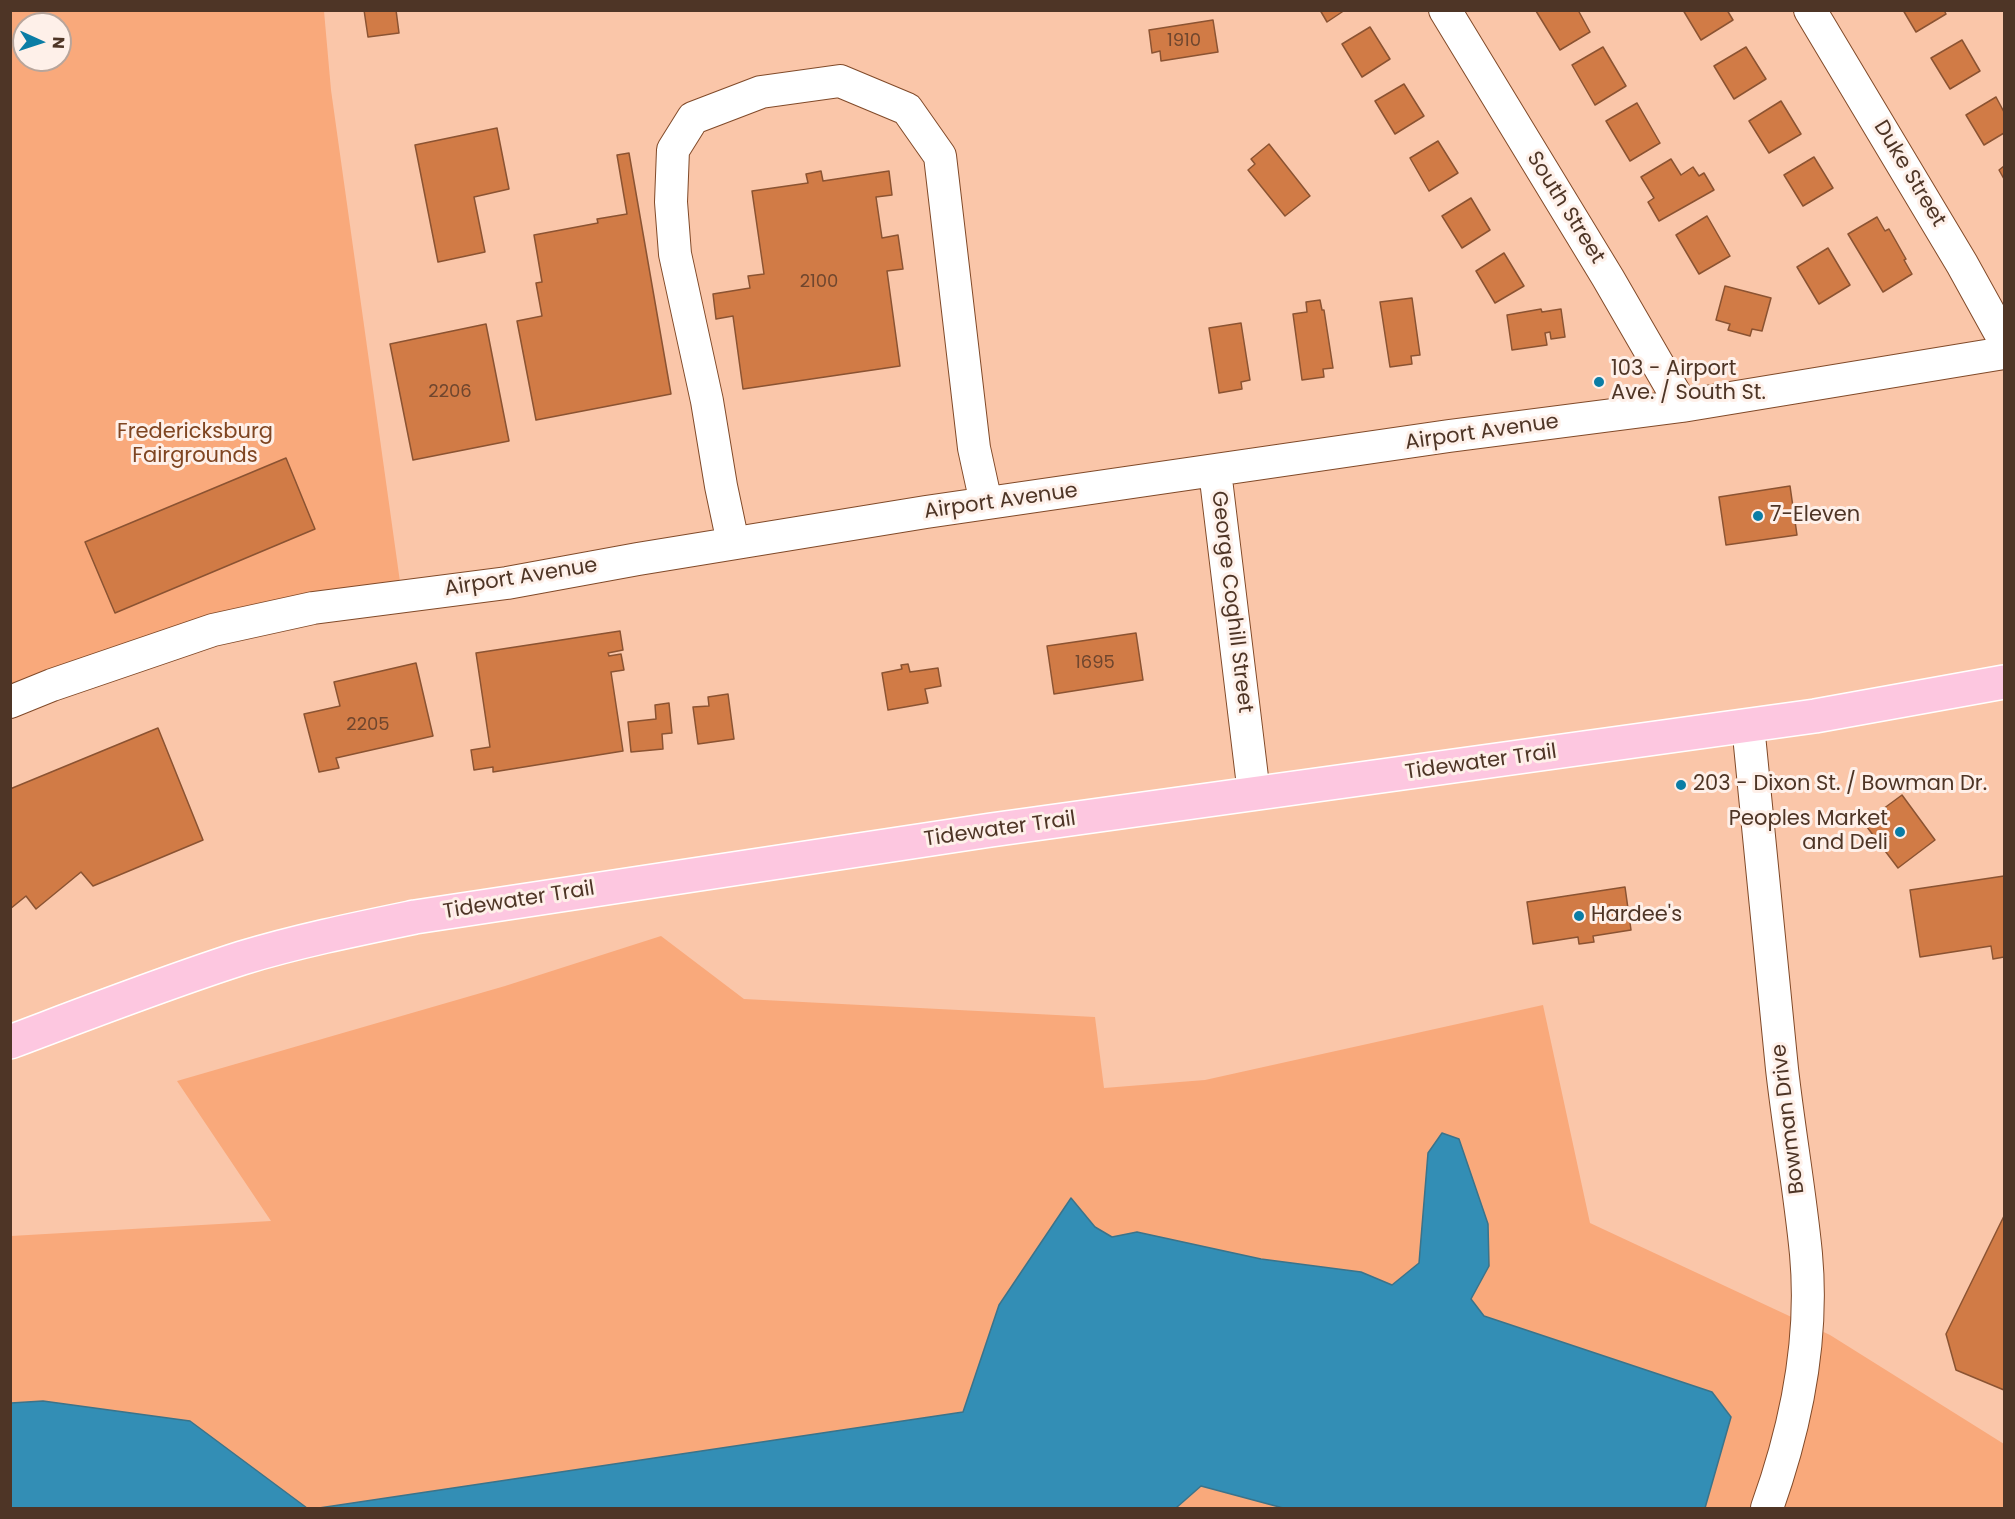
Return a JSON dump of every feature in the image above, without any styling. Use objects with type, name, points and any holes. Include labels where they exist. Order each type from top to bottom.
[{"type":"main road","name":"Tidewater Trail","points":[[10,1042],[245,957],[339,932],[415,917],[979,832],[1748,725],[2004,682]]},
{"type":"street","name":"South Street","points":[[1445,10],[1602,268],[1682,406]]},
{"type":"street","name":"Duke Street","points":[[1810,10],[1962,264],[2004,340]]},
{"type":"street","points":[[733,543],[707,401],[675,254],[671,202],[673,150],[693,118],[761,92],[840,81],[907,109],[940,156],[974,448],[986,504]]},
{"type":"street","name":"Airport Avenue","points":[[10,702],[52,685],[213,630],[284,613],[507,583],[733,543],[986,504],[1449,436],[1682,406],[2004,353]]},
{"type":"street","name":"George Coghill Street","points":[[1215,471],[1254,795]]},
{"type":"street","name":"Bowman Drive","points":[[1748,725],[1789,1131],[1806,1256],[1807,1291],[1801,1384],[1789,1442],[1767,1509]]},
{"type":"green space","name":"Fredericksburg Fairgrounds","points":[[11,11],[324,11],[331,90],[402,596],[313,608],[11,702]]},
{"type":"green space","points":[[661,936],[744,999],[1095,1017],[1104,1088],[1205,1080],[1543,1005],[1590,1223],[1830,1335],[2004,1444],[2004,1508],[1705,1508],[1731,1416],[1712,1392],[1484,1316],[1471,1299],[1489,1266],[1428,1153],[1419,1264],[1392,1285],[1361,1272],[1261,1259],[1137,1232],[1112,1237],[1095,1227],[1072,1199],[999,1305],[963,1412],[307,1508],[190,1421],[43,1401],[11,1403],[11,1236],[271,1221],[177,1081],[505,986]]},
{"type":"green space","points":[[1201,1486],[1283,1508],[1177,1508]]},
{"type":"water","points":[[1442,1133],[1459,1139],[1488,1224],[1489,1266],[1471,1299],[1484,1316],[1712,1392],[1731,1417],[1705,1508],[1283,1508],[1201,1486],[1176,1508],[319,1508],[963,1412],[999,1305],[1071,1198],[1095,1227],[1112,1237],[1137,1232],[1261,1259],[1361,1272],[1392,1285],[1419,1263],[1428,1153]]},
{"type":"water","points":[[43,1401],[190,1421],[307,1508],[11,1508],[11,1403]]},
{"type":"building","points":[[364,10],[396,10],[399,33],[368,37]]},
{"type":"building","points":[[1320,10],[1345,10],[1327,22]]},
{"type":"building","points":[[1578,10],[1590,32],[1560,50],[1536,11]]},
{"type":"building","points":[[1683,10],[1727,10],[1733,20],[1701,40]]},
{"type":"building","points":[[1903,10],[1944,10],[1946,14],[1916,32]]},
{"type":"building","points":[[1213,20],[1218,52],[1161,61],[1160,51],[1152,53],[1149,30]]},
{"type":"building","points":[[1370,27],[1390,59],[1362,77],[1342,44]]},
{"type":"building","points":[[1962,40],[1980,71],[1950,89],[1931,58]]},
{"type":"building","points":[[1603,47],[1626,86],[1595,105],[1572,65]]},
{"type":"building","points":[[1746,47],[1766,79],[1734,99],[1714,66]]},
{"type":"building","points":[[1404,84],[1424,116],[1395,134],[1375,101]]},
{"type":"building","points":[[1996,97],[2004,112],[2004,133],[1984,145],[1966,115]]},
{"type":"building","points":[[1781,101],[1801,134],[1769,153],[1749,121]]},
{"type":"building","points":[[1637,103],[1660,143],[1630,161],[1606,121]]},
{"type":"building","points":[[497,128],[509,189],[474,197],[485,252],[438,262],[415,145]]},
{"type":"building","points":[[1438,141],[1458,173],[1429,191],[1410,158]]},
{"type":"building","points":[[1269,144],[1310,196],[1285,216],[1248,170],[1255,164],[1251,159]]},
{"type":"building","points":[[629,153],[671,394],[536,420],[517,321],[542,316],[536,283],[542,282],[534,235],[598,223],[597,219],[627,214],[617,155]]},
{"type":"building","points":[[1814,157],[1833,188],[1803,206],[1784,175]]},
{"type":"building","points":[[1671,159],[1681,175],[1693,167],[1699,176],[1704,173],[1714,190],[1659,221],[1648,202],[1654,198],[1641,177]]},
{"type":"building","points":[[2004,166],[2004,179],[1999,170]]},
{"type":"building","points":[[821,171],[823,181],[889,171],[892,195],[876,197],[882,238],[898,235],[903,269],[887,271],[900,366],[743,389],[733,316],[716,319],[713,294],[750,288],[748,276],[764,274],[752,191],[808,183],[806,174]]},
{"type":"building","points":[[1471,198],[1490,230],[1462,248],[1442,216]]},
{"type":"building","points":[[1707,216],[1730,256],[1699,274],[1676,235]]},
{"type":"building","points":[[1877,217],[1885,231],[1889,229],[1912,274],[1883,292],[1848,234]]},
{"type":"building","points":[[1828,248],[1850,285],[1819,304],[1797,267]]},
{"type":"building","points":[[1504,253],[1524,286],[1495,303],[1476,271]]},
{"type":"building","points":[[1725,286],[1771,298],[1762,331],[1752,329],[1750,336],[1728,330],[1730,324],[1716,320]]},
{"type":"building","points":[[1412,298],[1420,355],[1411,356],[1412,364],[1390,367],[1380,302]]},
{"type":"building","points":[[1320,300],[1322,310],[1324,310],[1333,368],[1323,369],[1324,377],[1302,380],[1293,314],[1307,312],[1306,302]]},
{"type":"building","points":[[1541,309],[1542,312],[1561,309],[1565,337],[1551,339],[1550,332],[1545,333],[1547,345],[1512,350],[1507,315]]},
{"type":"building","points":[[1241,323],[1250,380],[1241,382],[1242,389],[1219,393],[1209,328]]},
{"type":"building","points":[[486,324],[509,441],[413,460],[390,344]]},
{"type":"building","points":[[286,458],[315,529],[115,613],[85,542]]},
{"type":"building","name":"7-Eleven","points":[[1790,486],[1797,535],[1726,545],[1719,497]]},
{"type":"building","points":[[620,631],[623,650],[608,653],[609,656],[621,654],[624,670],[611,672],[623,751],[493,772],[493,767],[474,770],[471,750],[490,747],[476,653]]},
{"type":"building","points":[[1136,633],[1143,680],[1054,694],[1047,646]]},
{"type":"building","points":[[416,663],[433,736],[336,758],[339,768],[319,772],[304,714],[340,706],[334,682]]},
{"type":"building","points":[[908,664],[910,672],[938,668],[941,686],[925,689],[928,703],[888,710],[882,673],[902,669],[901,665]]},
{"type":"building","points":[[728,694],[734,739],[698,744],[693,707],[709,706],[708,697]]},
{"type":"building","points":[[669,703],[672,733],[662,734],[663,749],[631,752],[628,722],[656,719],[655,705]]},
{"type":"building","points":[[158,728],[203,840],[93,886],[81,872],[36,909],[26,896],[10,909],[10,789]]},
{"type":"building","name":"Peoples Market and Deli","points":[[1902,795],[1935,840],[1898,868],[1864,823]]},
{"type":"building","points":[[2004,876],[2004,957],[1993,959],[1991,946],[1920,957],[1910,890]]},
{"type":"building","name":"Hardee's","points":[[1625,887],[1631,930],[1593,936],[1594,942],[1579,944],[1578,937],[1533,944],[1527,902]]},
{"type":"building","points":[[2004,1216],[2004,1390],[1956,1370],[1946,1334]]},
{"type":"place","name":"103 - Airport Ave. / South St.","points":[[1599,382]]},
{"type":"place","name":"7-Eleven","points":[[1758,516]]},
{"type":"place","name":"203 - Dixon St. / Bowman Dr.","points":[[1681,785]]},
{"type":"place","name":"Peoples Market and Deli","points":[[1900,832]]},
{"type":"place","name":"Hardee's","points":[[1579,916]]}]
